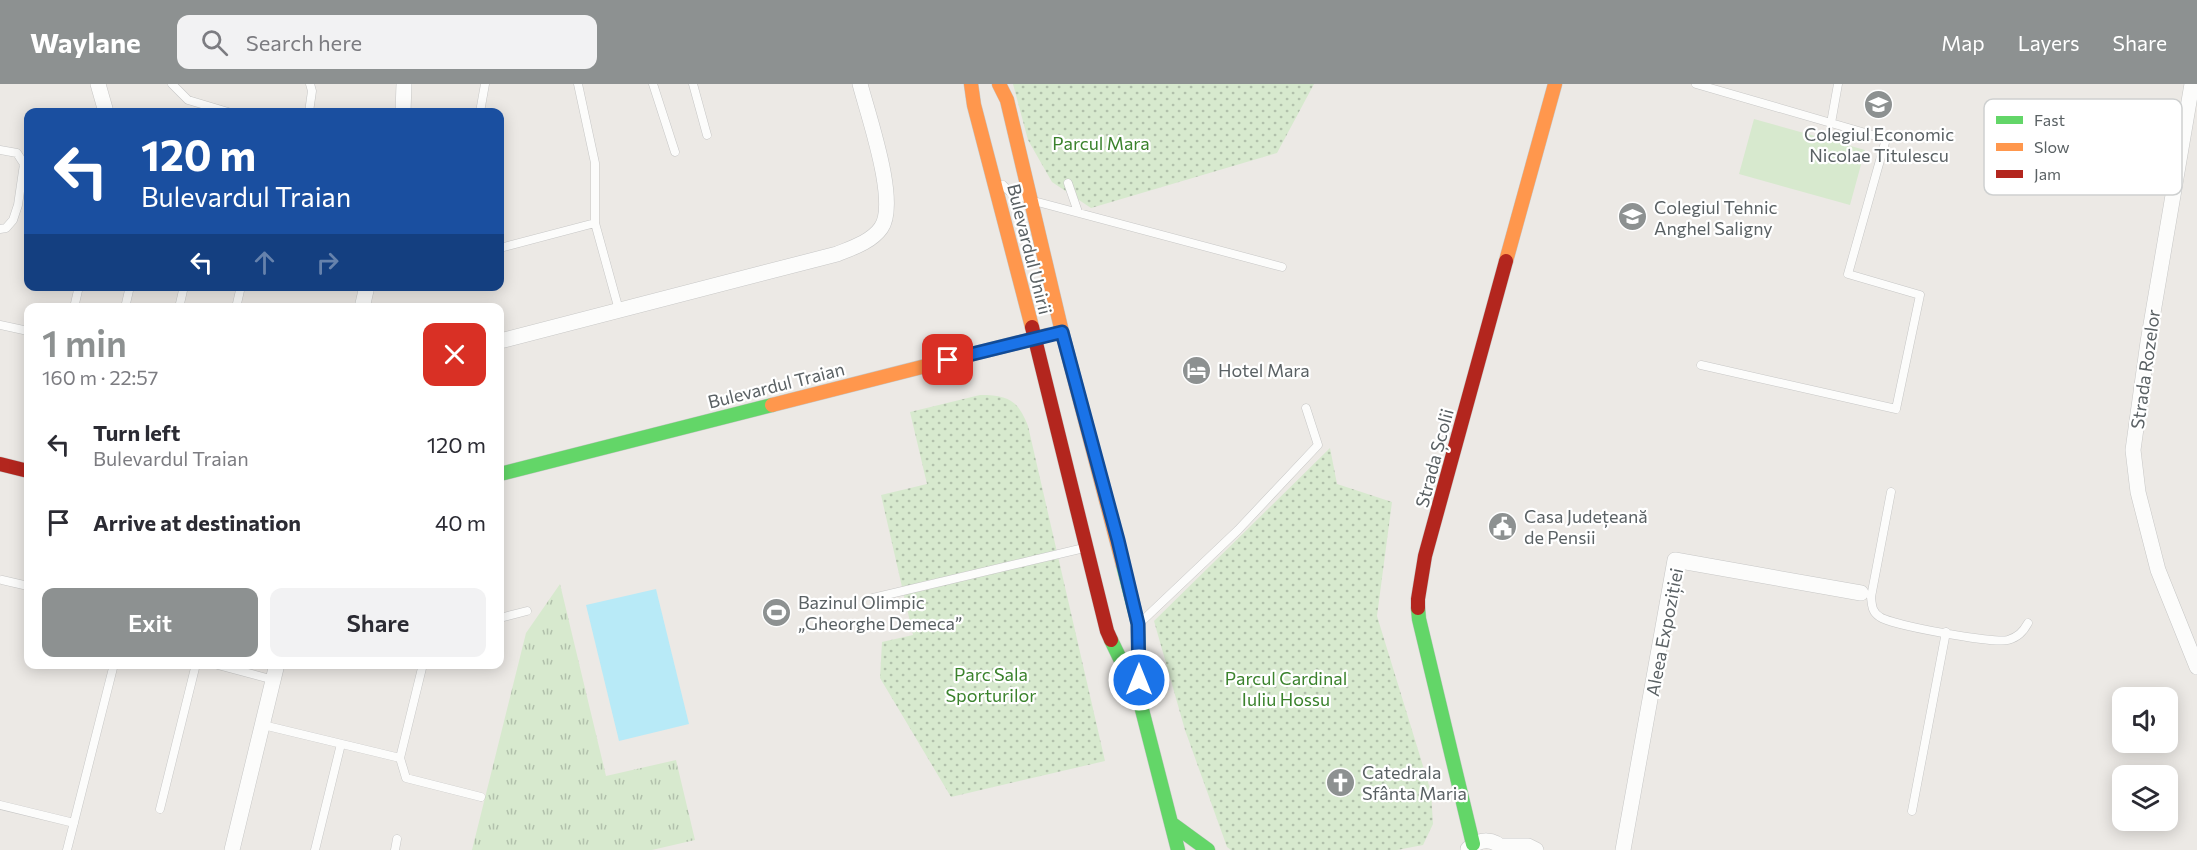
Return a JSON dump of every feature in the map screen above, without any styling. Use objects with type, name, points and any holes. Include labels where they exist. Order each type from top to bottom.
[{"type":"main road","name":"Bulevardul Unirii","points":[[971,84],[974,105],[1107,631],[1139,698],[1178,850]]},
{"type":"main road","name":"Bulevardul Unirii","points":[[999,84],[1007,100],[1062,332],[1118,540],[1138,624],[1139,698]]},
{"type":"main road","name":"Strada Școlii","points":[[1470,847],[1419,619],[1418,599],[1425,556],[1555,84]]},
{"type":"main road","name":"Bulevardul Traian","points":[[504,473],[1062,332]]},
{"type":"main road","points":[[0,464],[24,470]]},
{"type":"main road","points":[[1171,823],[1208,850]]},
{"type":"street","points":[[98,84],[105,108]]},
{"type":"street","points":[[403,108],[404,84]]},
{"type":"street","points":[[504,340],[837,254],[861,245],[881,228],[887,207],[886,183],[860,84]]},
{"type":"street","name":"Strada Rozelor","points":[[2182,142],[2192,84]]},
{"type":"street","name":"Strada Rozelor","points":[[2173,195],[2144,362],[2133,450],[2138,492],[2158,570],[2194,651],[2197,668]]},
{"type":"street","name":"Aleea Expoziției","points":[[1623,850],[1675,561],[1861,594]]},
{"type":"street","points":[[232,850],[275,672]]},
{"type":"street","points":[[1470,847],[1487,840],[1503,848],[1528,846],[1536,850]]},
{"type":"lane","points":[[172,84],[188,100],[215,108]]},
{"type":"lane","points":[[310,84],[312,91],[310,108]]},
{"type":"lane","points":[[481,108],[485,84]]},
{"type":"lane","points":[[578,84],[595,163],[595,223],[619,310]]},
{"type":"lane","points":[[653,84],[675,152]]},
{"type":"lane","points":[[693,84],[707,135]]},
{"type":"lane","points":[[1696,84],[1886,139],[1848,274],[1920,295],[1896,409],[1701,365]]},
{"type":"lane","points":[[1831,123],[1838,84]]},
{"type":"lane","points":[[0,150],[17,153],[24,164],[18,206],[13,220],[6,228],[0,229]]},
{"type":"lane","points":[[993,176],[1009,191],[1030,201],[1282,267]]},
{"type":"lane","points":[[1068,183],[1078,212]]},
{"type":"lane","points":[[504,247],[595,223]]},
{"type":"lane","points":[[0,325],[24,330]]},
{"type":"lane","points":[[1138,624],[1238,530],[1318,445],[1306,408]]},
{"type":"lane","points":[[1891,492],[1871,597],[1874,612],[1882,619],[1908,626],[2005,641],[2023,631],[2028,622]]},
{"type":"lane","points":[[873,598],[1086,548]]},
{"type":"lane","points":[[2,580],[24,585]]},
{"type":"lane","points":[[504,617],[527,611]]},
{"type":"lane","points":[[1912,811],[1946,633]]},
{"type":"lane","points":[[67,850],[113,669]]},
{"type":"lane","points":[[160,809],[195,669]]},
{"type":"lane","points":[[252,669],[275,672]]},
{"type":"lane","points":[[422,669],[400,758],[406,778],[481,797]]},
{"type":"lane","points":[[262,725],[400,758]]},
{"type":"lane","points":[[315,850],[341,744]]},
{"type":"lane","points":[[0,805],[74,823]]},
{"type":"lane","points":[[395,850],[398,839]]},
{"type":"green space","name":"Parcul Mara","points":[[1013,84],[1314,84],[1277,153],[1091,208],[1052,182],[1028,140]]},
{"type":"green space","points":[[1754,119],[1865,150],[1850,205],[1739,174]]},
{"type":"green space","name":"Parc Sala Sporturilor","points":[[980,395],[998,396],[1011,401],[1020,410],[1028,426],[1105,761],[951,797],[880,678],[882,642],[913,635],[881,495],[927,484],[910,412]]},
{"type":"green space","name":"Parcul Cardinal Iuliu Hossu","points":[[1330,448],[1337,484],[1392,502],[1377,616],[1431,792],[1433,824],[1423,845],[1397,850],[1231,850],[1227,847],[1185,730],[1154,621]]},
{"type":"green space","points":[[560,584],[606,776],[676,760],[695,840],[652,850],[472,850],[526,633]]},
{"type":"water","points":[[656,589],[689,724],[619,741],[586,605]]},
{"type":"traffic: fast","points":[[504,473],[772,405]]},
{"type":"traffic: fast","points":[[1123,565],[1138,624],[1139,691]]},
{"type":"traffic: fast","points":[[1418,608],[1473,844]]},
{"type":"traffic: fast","points":[[1111,640],[1139,698],[1178,850]]},
{"type":"traffic: fast","points":[[1171,823],[1208,850]]},
{"type":"traffic: slow","points":[[971,84],[974,105],[1032,327]]},
{"type":"traffic: slow","points":[[999,84],[1007,100],[1062,332],[1123,565]]},
{"type":"traffic: slow","points":[[1506,261],[1555,84]]},
{"type":"traffic: slow","points":[[772,405],[1048,335]]},
{"type":"traffic: jam","points":[[1418,608],[1425,556],[1506,261]]},
{"type":"traffic: jam","points":[[1032,327],[1111,640]]},
{"type":"traffic: jam","points":[[0,464],[24,470]]},
{"type":"place","name":"Colegiul Economic Nicolae Titulescu","points":[[1879,105]]},
{"type":"place","name":"Colegiul Tehnic Anghel Saligny","points":[[1633,217]]},
{"type":"place","name":"Hotel Mara","points":[[1197,370]]},
{"type":"place","name":"Casa Județeană de Pensii","points":[[1503,526]]},
{"type":"place","name":"Bazinul Olimpic „Gheorghe Demeca”","points":[[777,612]]},
{"type":"place","name":"Catedrala Sfânta Maria","points":[[1341,782]]},
{"type":"route","points":[[948,360],[1062,332],[1118,540],[1138,624],[1139,680]]}]
